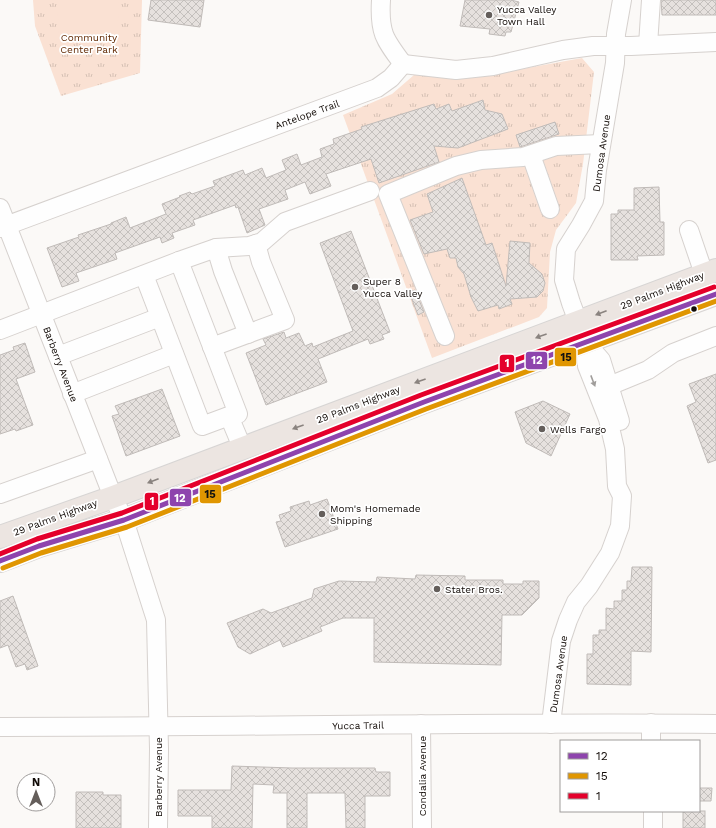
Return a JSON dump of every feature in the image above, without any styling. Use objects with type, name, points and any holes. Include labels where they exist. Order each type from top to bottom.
[{"type":"main road","name":"29 Palms Highway","points":[[0,537],[710,272]]},
{"type":"main road","points":[[0,561],[39,546],[124,520],[424,402],[716,294]]},
{"type":"street","points":[[381,0],[380,17],[382,32],[390,47],[403,64],[456,70],[493,66],[563,50],[593,46],[716,42]]},
{"type":"street","name":"Dumosa Avenue","points":[[551,724],[561,641],[568,620],[576,602],[589,586],[610,553],[620,526],[622,496],[617,486],[615,449],[608,419],[588,366],[586,343],[564,280],[566,249],[594,201],[596,170],[615,63],[616,34],[622,0]]},
{"type":"street","points":[[648,45],[651,0]]},
{"type":"street","name":"Antelope Trail","points":[[3,227],[377,88],[391,78],[403,64]]},
{"type":"street","points":[[445,336],[388,194],[456,166],[481,160],[523,158],[556,146],[601,144]]},
{"type":"street","points":[[531,155],[550,209]]},
{"type":"street","points":[[0,330],[178,261],[216,248],[249,246],[262,242],[285,222],[370,191]]},
{"type":"street","name":"Barberry Avenue","points":[[0,208],[3,227],[58,356],[98,459],[124,520],[156,620],[159,749],[158,828]]},
{"type":"street","points":[[689,230],[710,272]]},
{"type":"street","points":[[212,347],[285,320],[261,262],[256,244]]},
{"type":"street","points":[[216,248],[223,271],[248,334]]},
{"type":"street","points":[[144,275],[202,426],[238,414],[178,261]]},
{"type":"street","points":[[58,356],[160,317]]},
{"type":"street","points":[[609,386],[648,370],[673,353],[716,336]]},
{"type":"street","name":"Dumosa Avenue","points":[[586,343],[601,360],[619,417],[628,467],[629,488],[622,496]]},
{"type":"street","points":[[72,394],[174,354]]},
{"type":"street","points":[[230,416],[242,447]]},
{"type":"street","points":[[0,494],[98,459]]},
{"type":"street","points":[[651,723],[652,740]]},
{"type":"street","name":"Yucca Trail","points":[[0,727],[651,723],[716,724]]},
{"type":"street","name":"Condalia Avenue","points":[[421,724],[422,828]]},
{"type":"street","points":[[653,812],[653,828]]},
{"type":"green space","name":"Community Center Park","points":[[33,0],[142,0],[140,73],[61,96],[35,26]]},
{"type":"green space","points":[[57,0],[119,0],[117,36],[59,33]]},
{"type":"green space","points":[[582,58],[594,72],[583,164],[576,203],[556,230],[550,252],[547,308],[539,317],[432,358],[343,115],[392,94],[414,75],[473,78]]},
{"type":"building","points":[[151,0],[204,0],[200,27],[148,20]]},
{"type":"building","name":"Yucca Valley Town Hall","points":[[465,0],[511,0],[519,2],[511,32],[506,32],[505,36],[489,34],[490,29],[460,26]]},
{"type":"building","points":[[661,0],[716,0],[716,15],[662,15]]},
{"type":"building","points":[[483,100],[485,110],[502,114],[508,129],[458,148],[434,146],[439,162],[379,183],[371,159],[326,174],[331,186],[310,194],[305,182],[285,190],[288,199],[259,209],[265,225],[247,233],[238,207],[236,208],[235,205],[193,220],[195,225],[172,233],[174,238],[162,243],[160,237],[115,253],[117,259],[76,273],[79,281],[62,287],[47,248],[79,237],[78,235],[111,224],[126,217],[130,228],[166,214],[162,204],[190,192],[192,194],[215,186],[213,181],[243,170],[245,175],[262,168],[266,178],[286,170],[282,160],[297,154],[301,165],[322,157],[320,149],[334,144],[333,139],[362,129],[361,127],[434,104],[436,109],[449,104],[452,111]]},
{"type":"building","points":[[555,122],[559,134],[520,147],[516,135]]},
{"type":"building","points":[[462,178],[486,245],[492,243],[506,286],[510,241],[530,243],[529,263],[542,274],[545,283],[543,291],[537,297],[510,299],[512,304],[499,309],[498,305],[478,311],[471,297],[464,274],[458,267],[456,258],[450,258],[447,249],[424,254],[410,220],[433,212],[427,194]]},
{"type":"building","points":[[659,187],[660,222],[664,222],[664,255],[637,256],[638,260],[611,260],[611,214],[618,214],[618,210],[634,210],[634,188]]},
{"type":"building","points":[[351,231],[390,332],[382,335],[384,339],[370,344],[368,339],[318,359],[327,382],[266,405],[246,353],[266,345],[263,339],[284,332],[286,338],[299,333],[305,346],[312,343],[313,347],[353,331],[320,243]]},
{"type":"building","points":[[415,290],[424,312],[418,315],[409,292]]},
{"type":"building","points":[[25,343],[35,372],[16,379],[33,425],[16,431],[15,429],[0,434],[0,355],[14,350],[13,347]]},
{"type":"building","points":[[716,374],[716,460],[708,463],[687,406],[696,402],[689,384]]},
{"type":"building","points":[[162,389],[180,436],[126,456],[112,416],[119,414],[115,406]]},
{"type":"building","name":"Wells Fargo","points":[[543,401],[570,414],[551,456],[526,443],[515,412]]},
{"type":"building","points":[[327,499],[338,529],[285,547],[276,522],[281,521],[279,515],[291,511],[290,507],[309,501],[310,505]]},
{"type":"building","points":[[632,567],[652,567],[651,652],[631,651],[631,685],[587,684],[587,654],[593,654],[593,635],[599,635],[599,630],[606,630],[606,608],[614,609],[614,601],[622,601],[622,590],[627,590],[627,581],[631,581]]},
{"type":"building","points":[[416,575],[465,576],[465,580],[503,580],[503,584],[523,584],[523,581],[539,581],[539,598],[522,615],[502,615],[501,665],[374,662],[374,618],[343,618],[320,627],[322,631],[283,647],[280,640],[250,654],[238,647],[227,623],[263,609],[271,613],[312,598],[314,589],[339,581],[376,582],[377,577],[415,579]]},
{"type":"building","points":[[13,596],[38,666],[27,670],[25,664],[16,667],[8,645],[0,648],[0,601]]},
{"type":"building","points":[[232,766],[375,768],[376,772],[390,772],[390,796],[365,796],[365,828],[346,828],[345,793],[307,793],[307,828],[287,828],[287,793],[273,793],[274,785],[253,784],[252,828],[212,828],[212,816],[178,816],[178,790],[231,790]]},
{"type":"building","points":[[700,788],[712,788],[711,801],[700,801]]},
{"type":"building","points":[[76,792],[103,792],[103,795],[121,795],[121,828],[76,828]]},
{"type":"building","points":[[705,811],[705,828],[683,828],[683,812]]},
{"type":"transit line","name":"1","points":[[0,554],[37,539],[122,513],[421,395],[714,287]]},
{"type":"transit line","name":"12","points":[[0,561],[39,546],[124,520],[424,402],[716,294]]},
{"type":"transit line","name":"15","points":[[3,568],[41,553],[127,527],[426,409],[716,301]]},
{"type":"place","name":"Yucca Valley Town Hall","points":[[489,15]]},
{"type":"place","name":"Super 8 Yucca Valley","points":[[355,287]]},
{"type":"place","name":"Wells Fargo","points":[[542,429]]},
{"type":"place","name":"Mom's Homemade Shipping","points":[[322,514]]},
{"type":"place","name":"Stater Bros.","points":[[437,589]]}]
